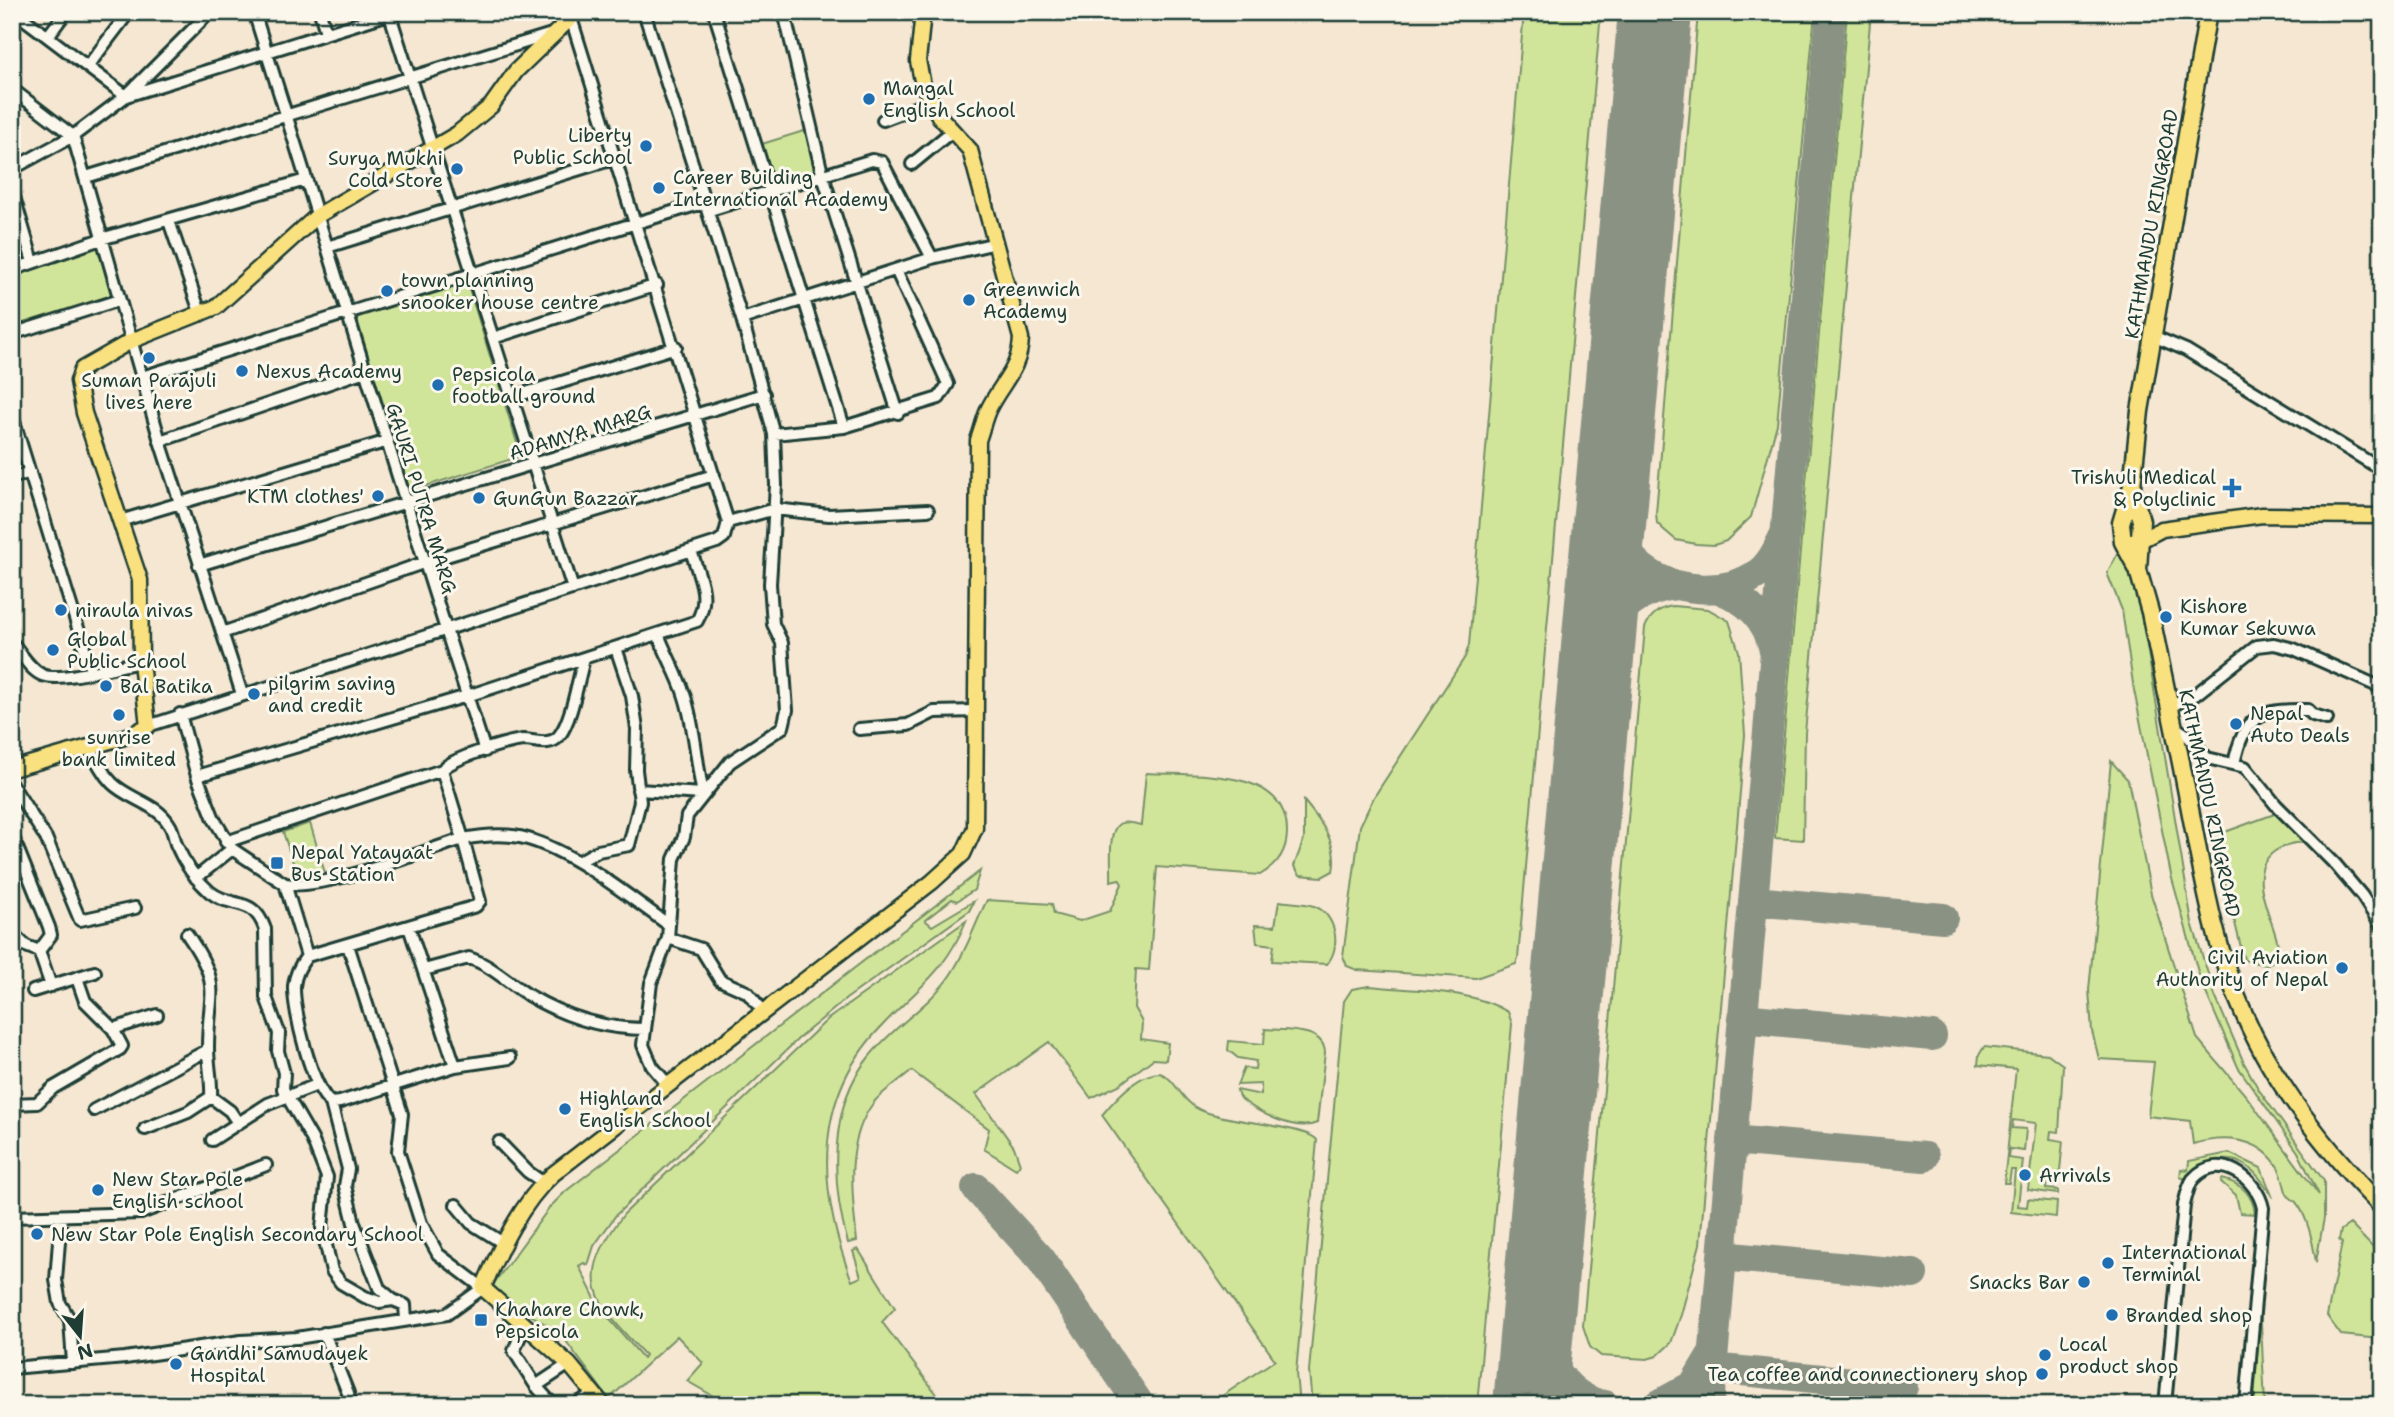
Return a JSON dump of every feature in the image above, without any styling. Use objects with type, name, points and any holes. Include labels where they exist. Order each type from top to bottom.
[{"type":"highway","name":"KATHMANDU RINGROAD","points":[[2208,12],[2140,411],[2132,485],[2121,523],[2123,542],[2138,569],[2209,908],[2219,947],[2244,1016],[2268,1061],[2311,1125],[2340,1163],[2382,1207]]},
{"type":"highway","name":"KATHMANDU RINGROAD","points":[[2132,485],[2141,521],[2138,569]]},
{"type":"main road","points":[[603,1405],[569,1364],[483,1288],[503,1243],[544,1183],[921,891],[963,853],[972,841],[976,820],[978,440],[990,407],[1014,372],[1020,356],[1021,338],[970,150],[951,132],[930,102],[918,61],[923,12]]},
{"type":"main road","points":[[12,769],[131,735],[148,726],[141,662],[140,580],[84,413],[78,381],[87,364],[131,341],[201,315],[228,299],[265,260],[317,216],[432,150],[491,106],[516,71],[551,34],[574,15]]},
{"type":"main road","points":[[2123,542],[2141,540],[2162,529],[2262,515],[2382,516]]},
{"type":"main road","points":[[2121,523],[2141,521],[2162,529]]},
{"type":"street","points":[[15,12],[126,96]]},
{"type":"street","points":[[48,36],[66,12]]},
{"type":"street","points":[[88,66],[129,12]]},
{"type":"street","points":[[12,169],[72,136],[126,96],[210,12]]},
{"type":"street","name":"GAURI PUTRA MARG","points":[[254,12],[388,441],[423,563],[485,751]]},
{"type":"street","points":[[320,12],[326,33]]},
{"type":"street","points":[[644,12],[707,205],[774,434],[775,509],[770,584],[773,624],[782,643],[787,710],[783,727],[730,762],[687,816],[684,837],[674,859],[668,937],[651,983],[643,1045],[652,1066],[668,1085]]},
{"type":"street","points":[[714,12],[769,193],[845,426]]},
{"type":"street","points":[[784,12],[822,173],[898,413]]},
{"type":"street","points":[[126,96],[391,13],[450,209],[573,589]]},
{"type":"street","points":[[148,726],[691,551],[724,537],[728,522],[574,15]]},
{"type":"street","points":[[86,177],[551,34]]},
{"type":"street","points":[[12,89],[72,136],[160,441],[242,694]]},
{"type":"street","points":[[883,120],[930,102]]},
{"type":"street","points":[[912,164],[951,132]]},
{"type":"street","points":[[327,247],[616,158]]},
{"type":"street","points":[[142,377],[699,204],[713,209],[769,193],[822,173],[872,160],[882,162],[932,258]]},
{"type":"street","points":[[12,270],[101,239],[306,180]]},
{"type":"street","points":[[12,190],[33,262]]},
{"type":"street","points":[[169,221],[201,315]]},
{"type":"street","points":[[742,319],[855,282],[897,272],[932,258],[996,243]]},
{"type":"street","points":[[774,434],[845,426],[898,413],[939,398],[948,384],[897,272]]},
{"type":"street","points":[[493,338],[657,285]]},
{"type":"street","points":[[12,334],[119,300]]},
{"type":"street","points":[[2153,336],[2186,350],[2382,470]]},
{"type":"street","points":[[513,397],[676,347]]},
{"type":"street","points":[[160,441],[365,371]]},
{"type":"street","name":"ADAMYA MARG","points":[[199,565],[764,394]]},
{"type":"street","points":[[12,415],[91,670]]},
{"type":"street","points":[[120,521],[388,441]]},
{"type":"street","points":[[12,478],[30,472]]},
{"type":"street","points":[[222,633],[423,563],[553,526],[714,475]]},
{"type":"street","points":[[728,522],[775,509],[829,515],[928,510]]},
{"type":"street","points":[[197,776],[467,696],[697,621],[705,608],[706,598],[691,551]]},
{"type":"street","points":[[659,634],[669,666],[684,693],[694,728],[703,794]]},
{"type":"street","points":[[12,643],[34,670],[45,677],[61,677],[141,662]]},
{"type":"street","points":[[2169,707],[2195,695],[2257,646],[2274,644],[2294,649],[2382,688]]},
{"type":"street","points":[[578,862],[598,852],[629,845],[640,802],[635,713],[616,648]]},
{"type":"street","points":[[196,878],[229,845],[442,770],[456,760],[516,741],[545,743],[557,739],[564,728],[584,659]]},
{"type":"street","points":[[2234,764],[2240,735],[2250,723],[2262,716],[2284,709],[2308,710],[2313,715],[2327,719]]},
{"type":"street","points":[[859,729],[908,725],[934,712],[977,711]]},
{"type":"street","points":[[180,714],[197,776],[229,845],[285,884],[310,884],[335,878],[463,839],[487,835],[527,839],[578,862],[668,925]]},
{"type":"street","points":[[2173,726],[2188,736],[2207,758],[2245,766],[2277,804],[2335,864],[2362,896],[2382,927]]},
{"type":"street","points":[[90,746],[99,767],[113,784],[150,807],[170,824],[180,853],[196,878],[213,894],[255,909],[261,919],[265,929],[266,997],[279,1033],[278,1051],[284,1073],[285,1096],[312,1139],[327,1177],[322,1228],[332,1271],[341,1283],[365,1297],[379,1301],[393,1300]]},
{"type":"street","points":[[406,1320],[405,1305],[393,1300],[379,1287],[354,1223],[345,1186],[348,1169],[331,1103],[317,1085],[294,1000],[294,983],[299,967],[307,956],[409,927],[475,906],[480,901],[442,770]]},
{"type":"street","points":[[12,785],[46,838],[80,920],[135,908]]},
{"type":"street","points":[[638,790],[703,794]]},
{"type":"street","points":[[12,835],[51,935],[39,951]]},
{"type":"street","points":[[285,884],[307,956]]},
{"type":"street","points":[[409,927],[454,1066]]},
{"type":"street","points":[[12,933],[26,946],[39,951]]},
{"type":"street","points":[[187,934],[212,977],[208,1050],[212,1077],[211,1097]]},
{"type":"street","points":[[668,937],[701,950],[720,980],[747,992],[763,1011]]},
{"type":"street","points":[[12,1368],[324,1333],[447,1314],[483,1288],[438,1254],[429,1242],[398,1151],[402,1114],[348,945]]},
{"type":"street","points":[[39,951],[51,986]]},
{"type":"street","points":[[424,970],[469,958],[513,981],[527,994],[585,1023],[614,1029],[645,1029]]},
{"type":"street","points":[[33,991],[95,972]]},
{"type":"street","points":[[12,1104],[37,1103],[53,1088],[116,1053],[122,1046],[113,1029],[85,1001],[77,978]]},
{"type":"street","points":[[113,1029],[157,1015]]},
{"type":"street","points":[[94,1111],[208,1050]]},
{"type":"street","points":[[331,1103],[454,1066],[510,1058]]},
{"type":"street","points":[[212,1140],[285,1096],[317,1085]]},
{"type":"street","points":[[211,1097],[230,1111],[238,1122]]},
{"type":"street","points":[[145,1129],[188,1112],[211,1097]]},
{"type":"street","points":[[499,1142],[528,1172],[544,1183]]},
{"type":"street","points":[[12,1217],[101,1212],[141,1213],[266,1165]]},
{"type":"street","points":[[2165,1405],[2184,1205],[2194,1178],[2207,1170],[2223,1168],[2238,1171],[2250,1179],[2261,1196],[2263,1208],[2246,1405]]},
{"type":"street","points":[[456,1205],[478,1229],[503,1243]]},
{"type":"street","points":[[61,1216],[56,1280],[60,1303],[70,1320],[73,1363]]},
{"type":"street","points":[[524,1326],[514,1351],[536,1386],[553,1405]]},
{"type":"street","points":[[324,1333],[348,1393],[350,1405]]},
{"type":"street","points":[[536,1386],[569,1364]]},
{"type":"street","points":[[576,1405],[593,1393]]},
{"type":"green space","points":[[1524,12],[1601,12],[1518,958],[1516,964],[1476,978],[1357,970],[1347,966],[1343,956],[1360,826],[1374,797],[1465,657],[1469,645]]},
{"type":"green space","points":[[1698,12],[1815,12],[1777,424],[1751,517],[1726,541],[1714,545],[1676,540],[1657,523],[1656,513]]},
{"type":"green space","points":[[1847,12],[1871,12],[1805,733],[1803,840],[1775,838]]},
{"type":"green space","points":[[807,130],[815,170],[781,184],[773,178],[762,144]]},
{"type":"green space","points":[[95,247],[102,249],[114,291],[112,296],[12,328],[12,274]]},
{"type":"green space","name":"Pepsicola football ground","points":[[466,279],[521,456],[410,491],[355,313]]},
{"type":"green space","points":[[2117,555],[2122,555],[2136,590],[2192,923],[2215,996],[2244,1063],[2259,1090],[2324,1181],[2324,1218],[2316,1262],[2309,1230],[2300,1207],[2288,1195],[2282,1175],[2268,1155],[2249,1143],[2238,1140],[2193,1144],[2190,1121],[2148,1116],[2154,1062],[2099,1059],[2092,1031],[2089,990],[2111,761],[2128,780],[2151,894],[2197,1038],[2247,1097],[2319,1195],[2298,1152],[2238,1067],[2200,979],[2171,875],[2134,690],[2122,610],[2107,573]]},
{"type":"green space","points":[[1673,606],[1708,609],[1729,621],[1739,652],[1745,735],[1700,1244],[1671,1343],[1657,1356],[1647,1359],[1601,1356],[1590,1347],[1583,1326],[1645,628],[1656,613]]},
{"type":"green space","points":[[1146,773],[1211,776],[1255,785],[1272,795],[1283,811],[1287,832],[1280,858],[1260,875],[1157,867],[1149,970],[1136,969],[1134,1008],[1142,1022],[1141,1039],[1168,1043],[1166,1060],[1153,1059],[1119,1085],[1091,1098],[1049,1042],[976,1094],[1014,1147],[1020,1164],[1016,1169],[984,1149],[989,1129],[912,1071],[908,1073],[874,1102],[864,1117],[858,1134],[852,1169],[857,1241],[848,1243],[838,1196],[837,1147],[846,1099],[856,1077],[878,1046],[949,977],[987,900],[1052,904],[1054,914],[1080,921],[1110,911],[1122,884],[1119,879],[1111,881],[1113,834],[1121,823],[1141,825]]},
{"type":"green space","points":[[1304,801],[1322,824],[1331,842],[1333,871],[1322,877],[1300,875],[1294,866],[1304,839]]},
{"type":"green space","points":[[2280,812],[2307,843],[2290,844],[2275,851],[2261,872],[2264,898],[2279,950],[2272,962],[2265,965],[2244,960],[2214,836]]},
{"type":"green space","points":[[310,823],[325,873],[299,881],[283,832]]},
{"type":"green space","points":[[980,871],[974,890],[957,901],[952,899],[925,920],[932,926],[974,901],[969,911],[846,999],[799,1038],[616,1215],[594,1246],[588,1265],[584,1263],[579,1266],[599,1307],[643,1358],[645,1355],[612,1319],[596,1288],[595,1273],[599,1256],[624,1214],[828,1019],[966,921],[958,939],[939,967],[858,1055],[842,1085],[832,1116],[828,1148],[832,1214],[852,1281],[861,1277],[853,1251],[858,1249],[895,1308],[882,1322],[945,1405],[729,1405],[687,1381],[703,1363],[677,1336],[609,1399],[560,1333],[511,1303],[492,1286],[550,1207],[566,1191]]},
{"type":"green space","points":[[1279,901],[1314,906],[1327,916],[1332,923],[1335,940],[1332,957],[1327,964],[1272,961],[1274,945],[1257,943],[1255,925],[1275,926]]},
{"type":"green space","points":[[1369,986],[1440,992],[1476,999],[1508,1012],[1512,1024],[1477,1405],[1312,1404],[1309,1371],[1344,1001],[1352,989]]},
{"type":"green space","points":[[1265,1029],[1310,1034],[1323,1044],[1325,1052],[1317,1123],[1287,1123],[1265,1114],[1239,1097],[1237,1090],[1261,1095],[1261,1084],[1237,1085],[1244,1068],[1255,1069],[1256,1061],[1238,1058],[1228,1050],[1229,1041],[1264,1044]]},
{"type":"green space","points":[[1984,1047],[2048,1054],[2063,1065],[2059,1132],[2051,1131],[2050,1139],[2063,1141],[2059,1180],[2047,1179],[2046,1189],[2058,1190],[2058,1194],[2028,1190],[2036,1123],[2013,1120],[2012,1128],[2026,1129],[2024,1151],[2009,1149],[2008,1158],[2023,1160],[2018,1206],[2027,1207],[2028,1199],[2057,1202],[2056,1217],[2011,1212],[2015,1170],[2011,1170],[2009,1183],[2004,1183],[2016,1069],[1978,1065],[1979,1055]]},
{"type":"green space","points":[[1160,1073],[1169,1079],[1193,1106],[1202,1111],[1300,1132],[1317,1140],[1296,1373],[1299,1405],[1209,1405],[1275,1360],[1102,1115],[1136,1082]]},
{"type":"green space","points":[[2229,1153],[2261,1168],[2273,1198],[2255,1173],[2235,1161],[2212,1162],[2186,1179],[2180,1177],[2181,1169],[2188,1170],[2189,1161]]},
{"type":"green space","points":[[2222,1179],[2235,1183],[2245,1191],[2252,1201],[2255,1214],[2240,1213],[2236,1195],[2221,1182]]},
{"type":"green space","points":[[2350,1224],[2382,1257],[2380,1339],[2341,1335],[2327,1316],[2342,1243],[2339,1240],[2341,1230]]},
{"type":"green space","points":[[2260,1303],[2265,1405],[2254,1405]]},
{"type":"taxiway","points":[[1709,1405],[1831,12]]},
{"type":"taxiway","points":[[1610,512],[1622,543],[1636,562],[1654,576],[1683,586],[1714,588],[1743,582],[1765,567],[1784,536]]},
{"type":"taxiway","points":[[1598,643],[1621,612],[1639,597],[1662,587],[1676,585]]},
{"type":"taxiway","points":[[1719,589],[1739,599],[1755,612],[1767,629],[1774,650]]},
{"type":"taxiway","points":[[1753,901],[1943,918]]},
{"type":"taxiway","points":[[1742,1018],[1932,1036]]},
{"type":"taxiway","points":[[1732,1140],[1924,1157]]},
{"type":"taxiway","points":[[976,1188],[1040,1258],[1140,1405]]},
{"type":"taxiway","points":[[1722,1256],[1913,1274]]},
{"type":"taxiway","points":[[1537,1327],[1560,1377],[1579,1395],[1605,1405]]},
{"type":"taxiway","points":[[1658,1405],[1693,1386],[1711,1356]]},
{"type":"taxiway","points":[[1712,1368],[1903,1387]]},
{"type":"runway","points":[[1530,1405],[1655,12]]},
{"type":"place","name":"Mangal English School","points":[[869,99]]},
{"type":"place","name":"Liberty Public School","points":[[646,146]]},
{"type":"place","name":"Surya Mukhi Cold Store","points":[[457,169]]},
{"type":"place","name":"Career Building International Academy","points":[[659,188]]},
{"type":"place","name":"town planning snooker house centre","points":[[387,291]]},
{"type":"place","name":"Greenwich Academy","points":[[969,300]]},
{"type":"place","name":"Suman Parajuli lives here","points":[[149,358]]},
{"type":"place","name":"Nexus Academy","points":[[242,371]]},
{"type":"place","name":"Pepsicola football ground","points":[[438,385]]},
{"type":"place","name":"Trishuli Medical & Polyclinic","points":[[2232,488]]},
{"type":"place","name":"KTM clothes'","points":[[378,496]]},
{"type":"place","name":"GunGun Bazzar","points":[[479,498]]},
{"type":"place","name":"niraula nivas","points":[[61,610]]},
{"type":"place","name":"Kishore Kumar Sekuwa","points":[[2166,617]]},
{"type":"place","name":"Global Public School","points":[[53,650]]},
{"type":"place","name":"Bal Batika","points":[[106,686]]},
{"type":"place","name":"pilgrim saving and credit","points":[[254,694]]},
{"type":"place","name":"sunrise bank limited","points":[[119,715]]},
{"type":"place","name":"Nepal Auto Deals","points":[[2236,724]]},
{"type":"place","name":"Nepal Yatayaat Bus Station","points":[[277,863]]},
{"type":"place","name":"Civil Aviation Authority of Nepal","points":[[2342,968]]},
{"type":"place","name":"Highland English School","points":[[565,1109]]},
{"type":"place","name":"Arrivals","points":[[2025,1175]]},
{"type":"place","name":"New Star Pole English school","points":[[98,1190]]},
{"type":"place","name":"New Star Pole English Secondary School","points":[[37,1234]]},
{"type":"place","name":"International Terminal","points":[[2108,1263]]},
{"type":"place","name":"Snacks Bar","points":[[2084,1282]]},
{"type":"place","name":"Branded shop","points":[[2112,1315]]},
{"type":"place","name":"Khahare Chowk, Pepsicola","points":[[481,1320]]},
{"type":"place","name":"Local product shop","points":[[2045,1355]]},
{"type":"place","name":"Gandhi Samudayek Hospital","points":[[176,1364]]},
{"type":"place","name":"Tea coffee and connectionery shop","points":[[2042,1374]]}]
